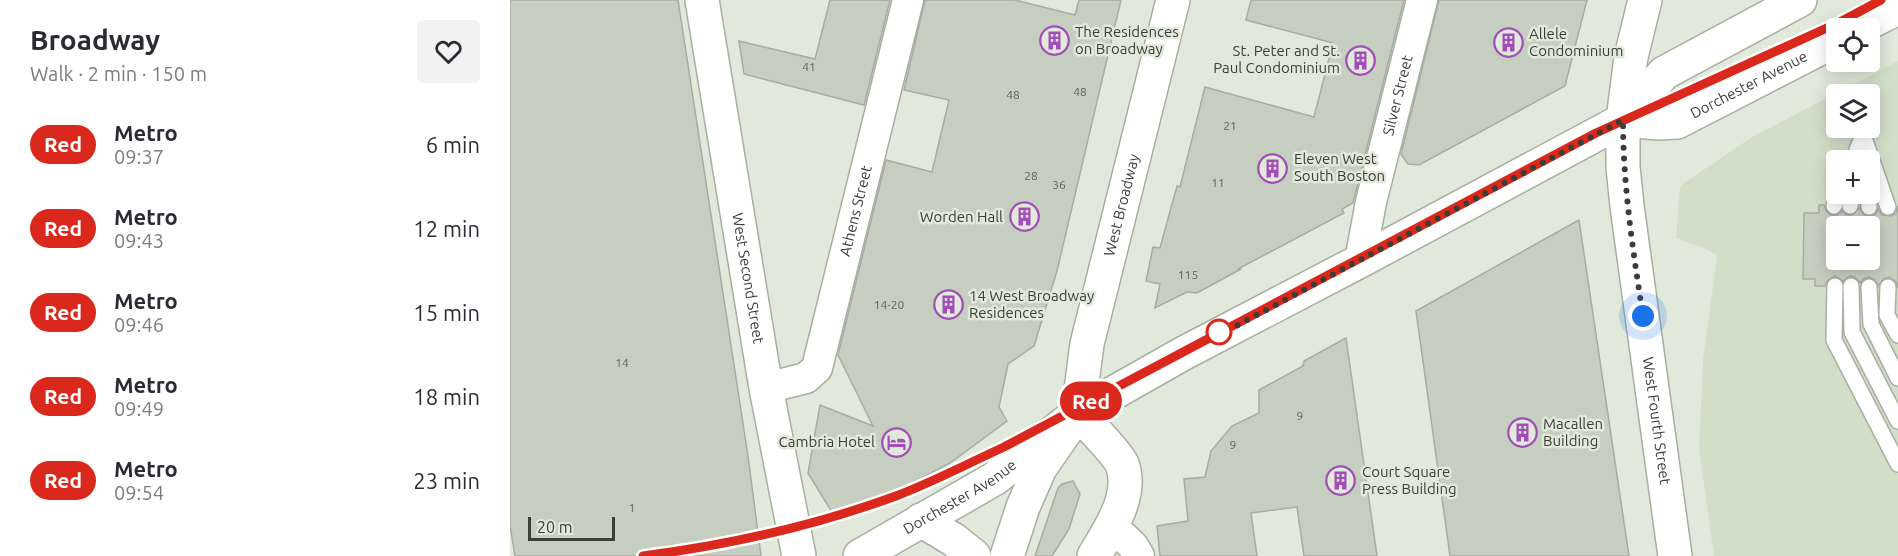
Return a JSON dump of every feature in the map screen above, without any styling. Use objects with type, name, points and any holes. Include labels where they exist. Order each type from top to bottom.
[{"type":"main road","name":"West Second Street","points":[[702,0],[766,388],[799,556]]},
{"type":"main road","name":"West Broadway","points":[[1007,556],[1023,507],[1037,474],[1078,413],[1087,344],[1173,0]]},
{"type":"main road","name":"West Fourth Street","points":[[1645,0],[1631,57],[1623,120],[1623,167],[1675,556]]},
{"type":"main road","name":"Dorchester Avenue","points":[[860,556],[994,479],[1078,413],[1184,353],[1623,120],[1664,73],[1800,0]]},
{"type":"main road","points":[[1878,18],[1898,8]]},
{"type":"main road","name":"Dorchester Avenue","points":[[1623,120],[1677,122],[1826,45]]},
{"type":"main road","points":[[1078,413],[1121,462],[1125,476],[1122,501],[1112,526],[1094,556]]},
{"type":"main road","points":[[921,520],[954,540],[974,556]]},
{"type":"street","name":"Athens Street","points":[[766,388],[806,378],[817,368],[908,0]]},
{"type":"street","name":"Silver Street","points":[[1360,261],[1371,202],[1422,0]]},
{"type":"street","points":[[1112,526],[1133,546],[1139,556]]},
{"type":"lane","points":[[1864,138],[1888,207]]},
{"type":"lane","points":[[1835,286],[1834,340],[1898,464]]},
{"type":"lane","points":[[1851,286],[1852,332],[1898,421]]},
{"type":"lane","points":[[1869,287],[1870,324],[1898,378]]},
{"type":"lane","points":[[1888,287],[1887,315],[1898,335]]},
{"type":"shaded area","points":[[1898,61],[1898,556],[1714,556],[1699,449],[1703,360],[1717,256],[1704,248],[1676,238],[1680,186],[1752,137],[1826,98],[1826,138],[1880,138],[1880,84],[1854,84]]},
{"type":"building","points":[[510,0],[678,0],[748,456],[761,556],[515,556],[510,525]]},
{"type":"building","points":[[830,0],[890,0],[864,105],[744,74],[739,41],[815,59]]},
{"type":"building","points":[[925,0],[1015,0],[1075,15],[1079,0],[1121,0],[1057,271],[1034,346],[1008,364],[999,407],[1007,421],[950,463],[838,522],[808,473],[820,405],[873,426],[838,355],[886,160],[932,172],[949,100],[904,90]]},
{"type":"building","name":"Eleven West South Boston","points":[[1251,0],[1404,0],[1353,203],[1342,209],[1344,213],[1197,293],[1187,292],[1155,308],[1160,284],[1146,281],[1153,247],[1160,248],[1177,186],[1180,187],[1205,87],[1314,117],[1333,43],[1246,20]]},
{"type":"building","name":"Allele Condominium","points":[[1439,0],[1587,0],[1565,86],[1419,165],[1408,164],[1401,154]]},
{"type":"building","points":[[1819,205],[1824,205],[1826,211],[1836,216],[1826,216],[1826,270],[1880,270],[1880,216],[1872,216],[1878,209],[1882,215],[1892,216],[1896,213],[1898,206],[1898,288],[1896,282],[1889,277],[1883,279],[1879,286],[1874,279],[1869,277],[1860,283],[1855,277],[1850,276],[1843,281],[1835,276],[1827,281],[1825,286],[1815,286],[1815,279],[1803,279],[1804,213],[1819,213]]},
{"type":"building","points":[[1859,208],[1866,216],[1836,216],[1842,211],[1847,215],[1852,215]]},
{"type":"building","name":"Macallen Building","points":[[1579,220],[1629,556],[1450,556],[1416,311]]},
{"type":"building","points":[[1346,338],[1377,556],[1304,556],[1297,507],[1251,513],[1257,556],[1160,556],[1157,526],[1188,521],[1184,479],[1205,477],[1211,451],[1232,426],[1259,413],[1259,390],[1303,366],[1304,361]]},
{"type":"building","points":[[1073,481],[1080,494],[1069,529],[1052,556],[1035,556],[1058,488],[1062,484]]},
{"type":"metro line","name":"Red","points":[[643,556],[695,550],[784,531],[897,495],[918,486],[1004,447],[1596,133],[1840,22],[1881,0]]},
{"type":"place","name":"The Residences on Broadway","points":[[1054,41]]},
{"type":"place","name":"Allele Condominium","points":[[1508,43]]},
{"type":"place","name":"St. Peter and St. Paul Condominium","points":[[1361,60]]},
{"type":"place","name":"Eleven West South Boston","points":[[1273,168]]},
{"type":"place","name":"Worden Hall","points":[[1024,217]]},
{"type":"place","name":"14 West Broadway Residences","points":[[948,305]]},
{"type":"place","name":"Macallen Building","points":[[1522,433]]},
{"type":"place","name":"Cambria Hotel","points":[[896,442]]},
{"type":"place","name":"Court Square Press Building","points":[[1341,481]]},
{"type":"route","points":[[1219,332],[1221,334],[1623,120],[1623,167],[1643,316]]}]
